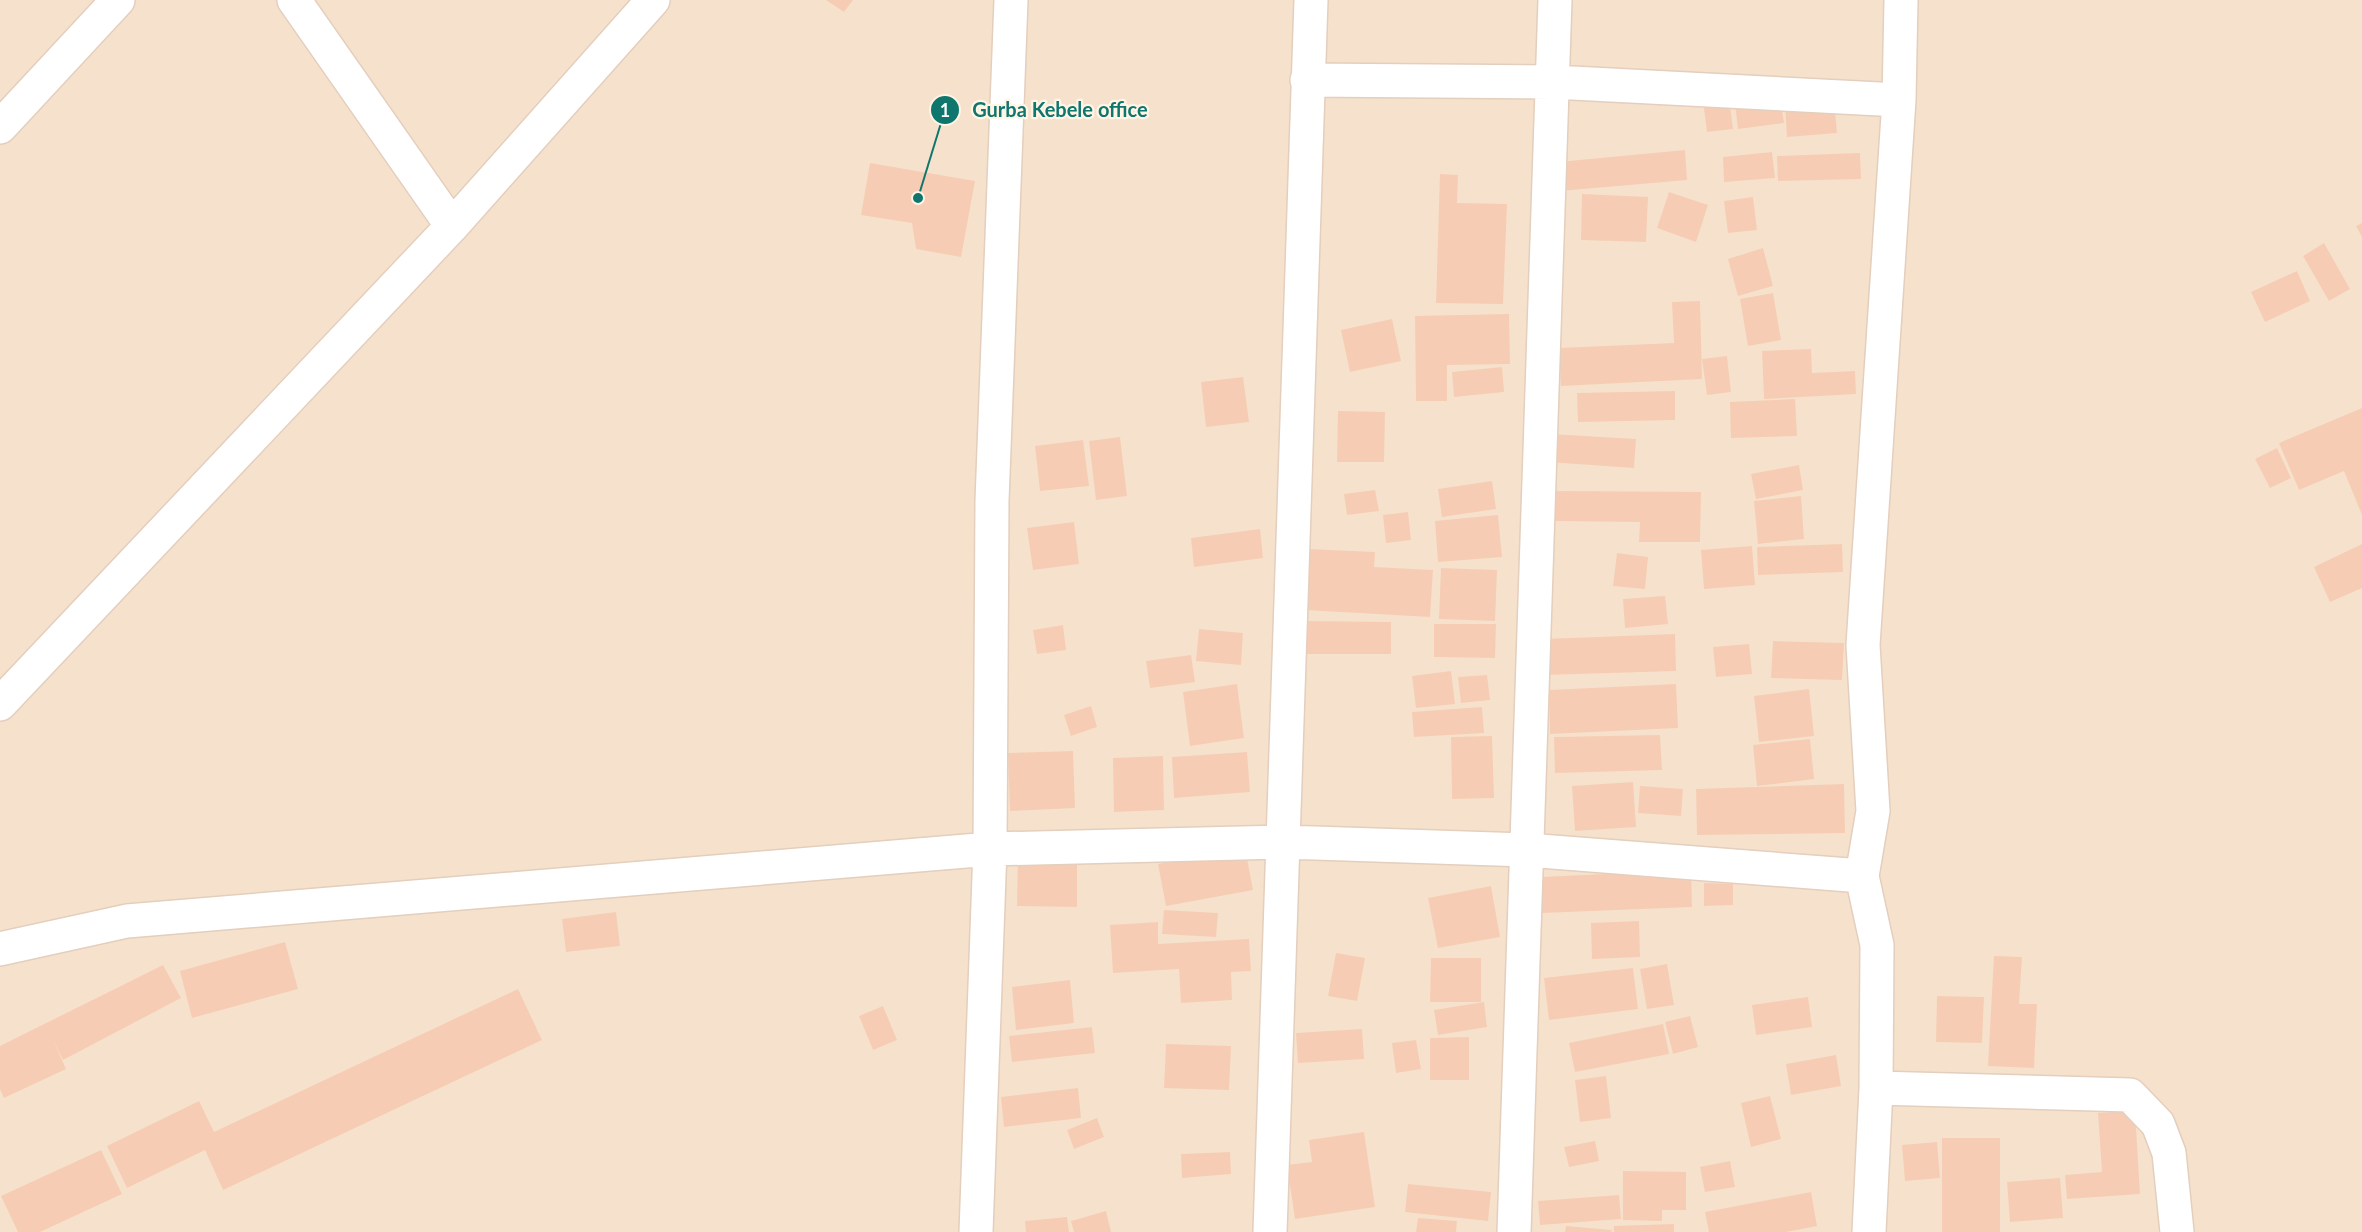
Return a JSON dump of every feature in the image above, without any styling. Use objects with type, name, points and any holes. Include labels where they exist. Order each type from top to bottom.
[{"type":"street","points":[[0,127],[118,0]]},
{"type":"street","points":[[294,0],[452,226]]},
{"type":"street","points":[[0,704],[452,226],[653,0]]},
{"type":"street","points":[[976,1232],[990,849],[992,501],[1011,0]]},
{"type":"street","points":[[1270,1232],[1311,0]]},
{"type":"street","points":[[1514,1232],[1555,0]]},
{"type":"street","points":[[1869,1232],[1876,1088],[1877,945],[1862,876],[1873,811],[1863,645],[1899,100],[1901,0]]},
{"type":"street","points":[[1308,80],[1553,82],[1899,100]]},
{"type":"street","points":[[0,949],[127,921],[990,849],[1284,842],[1527,850],[1862,876]]},
{"type":"street","points":[[1876,1088],[2130,1095],[2158,1124],[2169,1153],[2177,1232]]},
{"type":"shaded area","points":[[0,0],[2362,0],[2362,1232],[0,1232]]},
{"type":"building","points":[[826,0],[853,0],[844,12]]},
{"type":"building","points":[[1780,97],[1784,123],[1738,129],[1735,103]]},
{"type":"building","points":[[1729,98],[1733,129],[1707,132],[1703,101]]},
{"type":"building","points":[[1834,99],[1837,133],[1787,137],[1785,103]]},
{"type":"building","points":[[1685,150],[1687,180],[1560,191],[1558,162]]},
{"type":"building","points":[[1772,152],[1775,178],[1724,182],[1723,157]]},
{"type":"building","points":[[1860,153],[1861,179],[1778,181],[1777,156]]},
{"type":"building","points":[[870,163],[975,181],[961,257],[916,249],[912,223],[861,215]]},
{"type":"building","points":[[1440,174],[1458,175],[1457,203],[1507,204],[1503,304],[1436,303]]},
{"type":"building","points":[[1669,192],[1708,205],[1696,242],[1657,228]]},
{"type":"building","points":[[1582,194],[1648,197],[1646,242],[1581,240]]},
{"type":"building","points":[[1753,197],[1757,230],[1728,233],[1724,201]]},
{"type":"building","points":[[2362,223],[2362,237],[2356,226]]},
{"type":"building","points":[[2324,243],[2350,289],[2329,301],[2303,256]]},
{"type":"building","points":[[1763,248],[1773,286],[1738,296],[1728,259]]},
{"type":"building","points":[[2297,271],[2310,301],[2265,322],[2251,292]]},
{"type":"building","points":[[1773,293],[1781,340],[1748,346],[1740,299]]},
{"type":"building","points":[[1700,301],[1702,379],[1561,386],[1559,348],[1674,343],[1672,302]]},
{"type":"building","points":[[1509,314],[1510,364],[1447,365],[1447,401],[1416,401],[1415,316]]},
{"type":"building","points":[[1392,319],[1401,361],[1350,372],[1341,330]]},
{"type":"building","points":[[1811,349],[1812,373],[1855,371],[1856,394],[1764,399],[1762,351]]},
{"type":"building","points":[[1727,356],[1731,392],[1707,395],[1702,359]]},
{"type":"building","points":[[1502,367],[1504,392],[1454,397],[1452,372]]},
{"type":"building","points":[[1243,377],[1249,422],[1206,427],[1201,382]]},
{"type":"building","points":[[1675,391],[1675,420],[1578,422],[1577,393]]},
{"type":"building","points":[[1795,399],[1797,436],[1731,438],[1730,402]]},
{"type":"building","points":[[2362,408],[2362,515],[2344,471],[2299,490],[2279,443]]},
{"type":"building","points":[[1338,411],[1385,412],[1384,462],[1337,462]]},
{"type":"building","points":[[1550,434],[1636,439],[1634,468],[1548,462]]},
{"type":"building","points":[[1120,437],[1127,496],[1096,500],[1089,441]]},
{"type":"building","points":[[1083,440],[1089,486],[1040,491],[1035,446]]},
{"type":"building","points":[[2277,448],[2291,478],[2270,488],[2255,459]]},
{"type":"building","points":[[1799,465],[1803,490],[1756,499],[1751,474]]},
{"type":"building","points":[[1492,481],[1496,509],[1442,517],[1438,489]]},
{"type":"building","points":[[1375,490],[1379,511],[1347,515],[1344,494]]},
{"type":"building","points":[[1555,491],[1701,492],[1700,542],[1639,542],[1640,522],[1555,521]]},
{"type":"building","points":[[1801,496],[1804,539],[1758,544],[1754,501]]},
{"type":"building","points":[[1408,512],[1411,540],[1386,543],[1383,515]]},
{"type":"building","points":[[1498,515],[1502,557],[1438,562],[1435,521]]},
{"type":"building","points":[[1074,522],[1079,564],[1033,570],[1027,528]]},
{"type":"building","points":[[1260,529],[1263,558],[1194,567],[1191,538]]},
{"type":"building","points":[[1842,544],[1843,572],[1758,575],[1757,547]]},
{"type":"building","points":[[2362,544],[2362,588],[2330,602],[2314,567]]},
{"type":"building","points":[[1752,546],[1755,585],[1704,589],[1701,550]]},
{"type":"building","points":[[1309,549],[1375,552],[1374,567],[1433,570],[1430,617],[1305,610]]},
{"type":"building","points":[[1617,553],[1648,557],[1645,589],[1613,586]]},
{"type":"building","points":[[1441,568],[1497,570],[1495,621],[1439,619]]},
{"type":"building","points":[[1665,596],[1668,624],[1625,628],[1623,599]]},
{"type":"building","points":[[1306,621],[1391,622],[1391,654],[1306,654]]},
{"type":"building","points":[[1434,624],[1496,624],[1495,658],[1434,657]]},
{"type":"building","points":[[1063,625],[1066,650],[1037,654],[1033,630]]},
{"type":"building","points":[[1199,629],[1243,633],[1241,665],[1196,661]]},
{"type":"building","points":[[1675,634],[1676,671],[1545,675],[1544,639]]},
{"type":"building","points":[[1773,641],[1844,643],[1842,680],[1771,678]]},
{"type":"building","points":[[1749,644],[1752,674],[1716,677],[1713,647]]},
{"type":"building","points":[[1191,655],[1195,682],[1150,688],[1146,661]]},
{"type":"building","points":[[1451,671],[1455,704],[1416,708],[1412,676]]},
{"type":"building","points":[[1487,675],[1490,700],[1461,703],[1458,677]]},
{"type":"building","points":[[1237,684],[1244,738],[1190,746],[1183,692]]},
{"type":"building","points":[[1676,684],[1678,728],[1550,734],[1549,690]]},
{"type":"building","points":[[1809,689],[1814,736],[1759,742],[1754,696]]},
{"type":"building","points":[[1091,706],[1097,727],[1071,736],[1064,715]]},
{"type":"building","points":[[1482,707],[1484,733],[1414,737],[1412,712]]},
{"type":"building","points":[[1660,735],[1662,770],[1555,773],[1554,737]]},
{"type":"building","points":[[1492,736],[1494,798],[1452,799],[1451,737]]},
{"type":"building","points":[[1810,739],[1814,779],[1757,786],[1753,745]]},
{"type":"building","points":[[1073,751],[1075,808],[1010,811],[1008,753]]},
{"type":"building","points":[[1247,752],[1250,792],[1174,798],[1172,757]]},
{"type":"building","points":[[1163,756],[1164,810],[1114,812],[1113,758]]},
{"type":"building","points":[[1633,782],[1636,827],[1575,831],[1572,786]]},
{"type":"building","points":[[1844,784],[1845,833],[1697,835],[1696,789]]},
{"type":"building","points":[[1640,786],[1683,789],[1681,816],[1638,813]]},
{"type":"building","points":[[1245,848],[1253,890],[1166,906],[1158,864]]},
{"type":"building","points":[[1018,855],[1077,856],[1077,907],[1017,906]]},
{"type":"building","points":[[1691,870],[1692,907],[1542,913],[1541,877]]},
{"type":"building","points":[[1704,883],[1733,884],[1733,905],[1704,906]]},
{"type":"building","points":[[1491,886],[1500,937],[1438,948],[1428,898]]},
{"type":"building","points":[[1164,910],[1218,913],[1216,937],[1162,934]]},
{"type":"building","points":[[616,912],[620,946],[566,952],[562,919]]},
{"type":"building","points":[[1639,921],[1640,957],[1592,959],[1591,923]]},
{"type":"building","points":[[1158,922],[1158,944],[1249,939],[1251,971],[1231,972],[1232,1000],[1181,1003],[1179,969],[1113,973],[1110,925]]},
{"type":"building","points":[[285,942],[298,989],[192,1018],[180,971]]},
{"type":"building","points":[[1336,953],[1365,958],[1357,1001],[1328,996]]},
{"type":"building","points":[[1994,956],[2022,957],[2019,1004],[2037,1004],[2034,1068],[1988,1066]]},
{"type":"building","points":[[1431,958],[1481,958],[1481,1002],[1430,1002]]},
{"type":"building","points":[[1667,964],[1674,1005],[1647,1009],[1640,969]]},
{"type":"building","points":[[163,965],[181,998],[63,1060],[53,1040],[66,1069],[4,1098],[0,1089],[0,1046]]},
{"type":"building","points":[[1633,968],[1638,1009],[1549,1020],[1544,978]]},
{"type":"building","points":[[1070,980],[1074,1023],[1016,1030],[1012,987]]},
{"type":"building","points":[[518,989],[542,1040],[223,1190],[205,1150],[127,1188],[107,1146],[199,1101],[214,1132]]},
{"type":"building","points":[[1937,996],[1984,997],[1982,1043],[1936,1042]]},
{"type":"building","points":[[1808,997],[1812,1027],[1756,1035],[1752,1005]]},
{"type":"building","points":[[1484,1002],[1487,1027],[1438,1035],[1434,1010]]},
{"type":"building","points":[[883,1006],[897,1040],[873,1050],[859,1016]]},
{"type":"building","points":[[1690,1016],[1698,1047],[1673,1054],[1665,1022]]},
{"type":"building","points":[[1663,1024],[1669,1054],[1575,1072],[1569,1043]]},
{"type":"building","points":[[1092,1027],[1095,1053],[1012,1062],[1009,1036]]},
{"type":"building","points":[[1362,1029],[1364,1059],[1298,1063],[1296,1033]]},
{"type":"building","points":[[1469,1037],[1469,1080],[1430,1080],[1430,1038]]},
{"type":"building","points":[[1416,1040],[1421,1069],[1396,1073],[1392,1043]]},
{"type":"building","points":[[1166,1044],[1231,1046],[1229,1090],[1164,1088]]},
{"type":"building","points":[[1836,1055],[1841,1086],[1791,1095],[1786,1064]]},
{"type":"building","points":[[1606,1076],[1611,1118],[1580,1122],[1575,1080]]},
{"type":"building","points":[[1078,1088],[1081,1118],[1004,1127],[1001,1097]]},
{"type":"building","points":[[1770,1096],[1781,1139],[1751,1147],[1741,1103]]},
{"type":"building","points":[[2135,1111],[2140,1194],[2067,1199],[2065,1175],[2102,1172],[2098,1113]]},
{"type":"building","points":[[1097,1118],[1104,1137],[1074,1149],[1067,1130]]},
{"type":"building","points":[[1364,1132],[1375,1207],[1295,1219],[1287,1165],[1312,1162],[1309,1140]]},
{"type":"building","points":[[1942,1138],[2000,1138],[2000,1232],[1942,1232]]},
{"type":"building","points":[[1595,1141],[1599,1161],[1569,1167],[1564,1147]]},
{"type":"building","points":[[1937,1142],[1940,1178],[1905,1181],[1902,1145]]},
{"type":"building","points":[[101,1150],[122,1194],[40,1232],[18,1232],[1,1196]]},
{"type":"building","points":[[1230,1152],[1231,1174],[1182,1178],[1181,1154]]},
{"type":"building","points":[[1730,1161],[1735,1187],[1705,1192],[1700,1167]]},
{"type":"building","points":[[1623,1171],[1686,1172],[1686,1210],[1662,1210],[1662,1221],[1623,1220]]},
{"type":"building","points":[[2060,1178],[2063,1218],[2010,1222],[2007,1182]]},
{"type":"building","points":[[1408,1184],[1491,1192],[1488,1221],[1405,1212]]},
{"type":"building","points":[[1811,1192],[1817,1226],[1786,1232],[1709,1232],[1705,1212]]},
{"type":"building","points":[[1619,1195],[1621,1219],[1540,1225],[1538,1201]]},
{"type":"building","points":[[1106,1211],[1111,1232],[1074,1232],[1071,1221]]},
{"type":"building","points":[[1067,1217],[1069,1232],[1026,1232],[1025,1221]]},
{"type":"building","points":[[1418,1218],[1457,1221],[1456,1232],[1416,1232]]},
{"type":"building","points":[[1674,1224],[1674,1232],[1614,1232],[1614,1226]]},
{"type":"building","points":[[1566,1226],[1612,1230],[1611,1232],[1565,1232]]},
{"type":"place","name":"Gurba Kebele office","points":[[918,198]]}]
